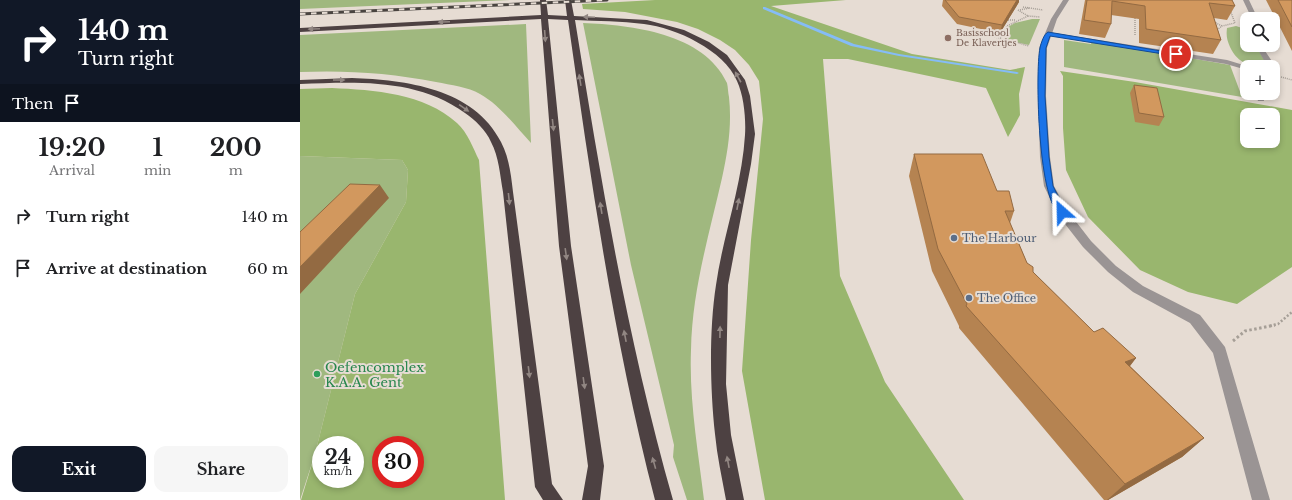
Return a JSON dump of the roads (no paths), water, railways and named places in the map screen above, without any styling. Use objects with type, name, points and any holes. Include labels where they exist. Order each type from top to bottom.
[{"type":"highway","points":[[543,0],[565,246],[596,466],[591,500]]},
{"type":"highway","points":[[568,0],[612,271],[652,456],[664,500]]},
{"type":"highway","points":[[300,30],[483,19],[566,17],[628,20],[646,22],[681,32],[710,47],[732,66],[740,80],[746,96],[750,134],[746,164],[722,285],[720,328],[720,384],[723,435],[736,500]]},
{"type":"highway","points":[[300,82],[374,81],[412,86],[456,103],[479,119],[494,138],[503,161],[508,192],[544,488],[554,500]]},
{"type":"street","points":[[1066,0],[1056,16],[1043,49],[1042,96],[1045,157],[1049,186],[1062,212],[1087,244],[1112,270],[1138,289],[1195,319],[1220,351],[1261,500]]},
{"type":"lane","points":[[1246,0],[1252,12]]},
{"type":"lane","points":[[1048,34],[1227,62],[1240,66]]},
{"type":"waterway","points":[[764,8],[853,45],[899,55],[1017,73]]},
{"type":"railway","points":[[300,14],[607,0]]},
{"type":"place","name":"Basisschool De Klavertjes","points":[[948,38]]},
{"type":"place","name":"The Harbour","points":[[954,238]]},
{"type":"place","name":"The Office","points":[[969,298]]},
{"type":"place","name":"Oefencomplex K.A.A. Gent","points":[[317,374]]}]
